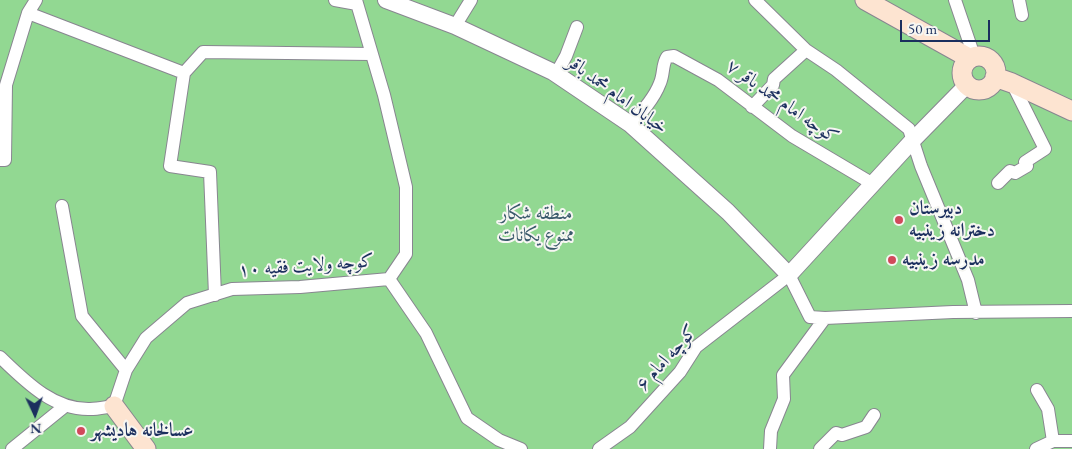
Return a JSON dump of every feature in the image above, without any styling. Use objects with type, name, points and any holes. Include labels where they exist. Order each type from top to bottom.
[{"type":"main road","points":[[865,0],[972,57],[983,56],[991,60],[1004,80],[1072,111]]},
{"type":"main road","points":[[972,57],[964,64],[961,71],[967,85],[973,89],[980,90],[992,83],[1004,80]]},
{"type":"main road","points":[[114,406],[146,449]]},
{"type":"street","points":[[0,160],[5,160],[3,86],[28,13],[36,0]]},
{"type":"street","points":[[336,0],[356,2]]},
{"type":"street","name":"خیابان امام محمد باقر","points":[[386,0],[455,26],[556,74],[630,124],[728,212],[789,275]]},
{"type":"street","points":[[455,26],[472,0]]},
{"type":"street","points":[[755,0],[806,50],[836,70],[909,130],[921,166],[968,280],[976,313]]},
{"type":"street","points":[[956,0],[972,57]]},
{"type":"street","points":[[1019,0],[1022,15]]},
{"type":"street","name":"کوچه ولایت فقیه ۱۰","points":[[114,406],[126,370],[146,338],[187,303],[232,289],[300,287],[389,279],[406,254],[406,187],[384,95],[356,2]]},
{"type":"street","points":[[28,13],[184,73]]},
{"type":"street","points":[[556,74],[566,56],[576,27]]},
{"type":"street","points":[[752,107],[773,85],[774,79],[806,50]]},
{"type":"street","points":[[215,295],[210,172],[170,166],[184,73],[203,52],[371,54]]},
{"type":"street","name":"کوچه امام محمد باقر ۷","points":[[630,124],[648,105],[660,83],[667,56],[674,56],[718,80],[792,136],[873,184]]},
{"type":"street","points":[[998,183],[1010,171],[1015,173],[1027,166],[1025,162],[1045,149],[1004,80]]},
{"type":"street","points":[[967,85],[913,140],[789,275],[810,317],[825,318],[953,312],[1072,311]]},
{"type":"street","points":[[62,206],[82,316],[126,370]]},
{"type":"street","name":"کوچه امام ۶","points":[[599,449],[630,427],[680,372],[696,347],[789,275]]},
{"type":"street","points":[[389,279],[426,332],[467,418],[499,440],[521,449]]},
{"type":"street","points":[[770,449],[771,431],[784,399],[783,375],[825,318]]},
{"type":"street","points":[[0,357],[33,388],[65,406],[90,410],[114,406]]},
{"type":"street","points":[[1037,390],[1048,409],[1053,441]]},
{"type":"street","points":[[12,449],[65,406]]},
{"type":"street","points":[[820,449],[836,433],[842,435],[866,427],[874,415]]},
{"type":"street","points":[[1036,449],[1053,441],[1072,441]]},
{"type":"green space","name":"منطقه شکار ممنوع یکانات","points":[[0,0],[1072,0],[1072,449],[0,449]]},
{"type":"place","name":"دبیرستان دخترانه زینبیه","points":[[899,220]]},
{"type":"place","name":"مدرسه زینبیه","points":[[892,260]]},
{"type":"place","name":"عسالخانه هادیشهر","points":[[81,431]]}]
